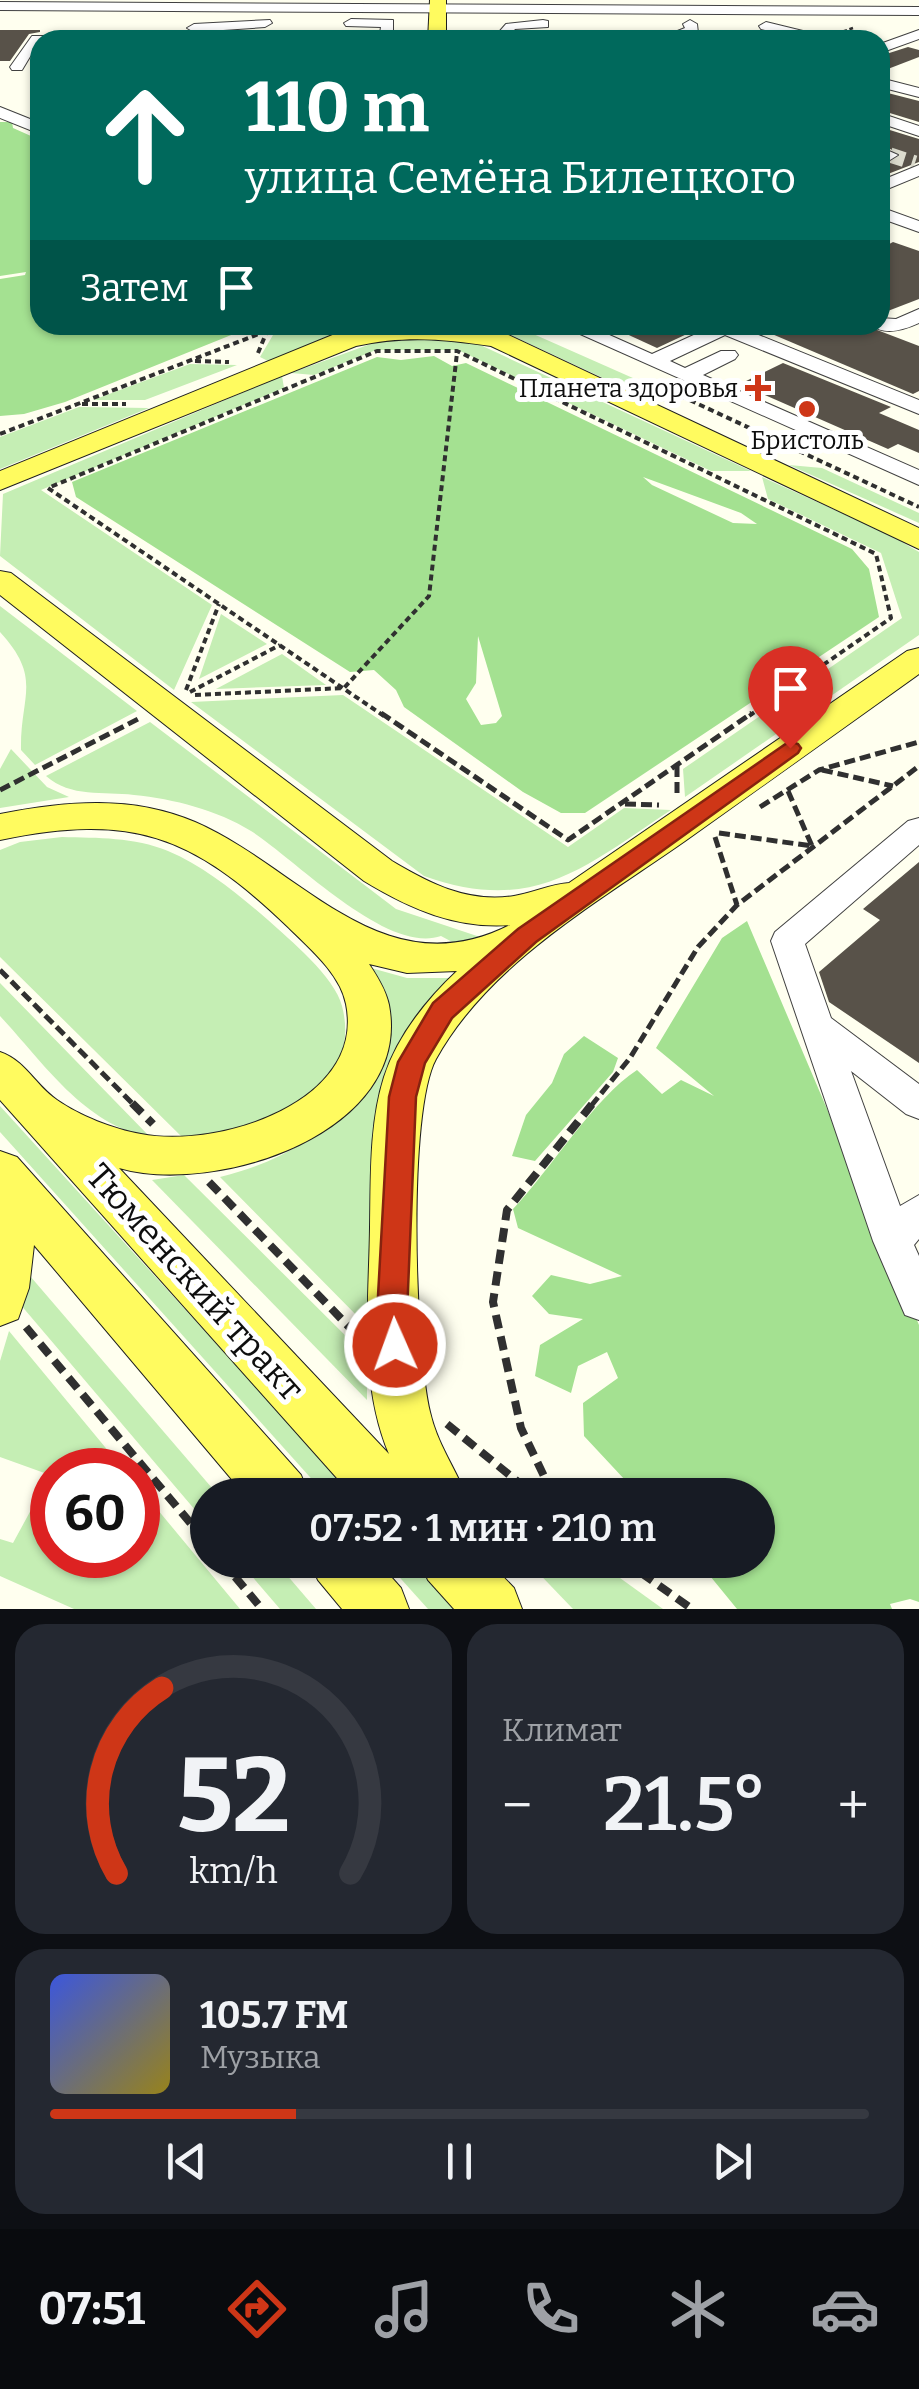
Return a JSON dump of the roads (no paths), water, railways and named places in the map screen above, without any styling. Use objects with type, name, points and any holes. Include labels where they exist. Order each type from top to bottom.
[{"type":"main road","points":[[8,480],[357,335]]},
{"type":"main road","points":[[346,341],[370,335]]},
{"type":"main road","points":[[466,335],[492,339]]},
{"type":"main road","points":[[485,335],[917,530]]},
{"type":"main road","points":[[0,580],[378,871],[414,894],[450,909],[487,914],[522,911],[599,883]]},
{"type":"main road","points":[[430,1478],[409,1434],[397,1376],[392,1314],[402,1097],[412,1062],[442,1010],[527,936],[919,658]]},
{"type":"main road","points":[[0,827],[79,813],[126,816],[178,830],[224,852],[346,940],[392,956],[453,958],[527,936]]},
{"type":"main road","points":[[40,1113],[104,1144],[146,1155],[186,1158],[250,1147],[308,1119],[341,1088],[360,1063],[369,1033],[368,1004],[352,974],[329,945],[267,884]]},
{"type":"main road","name":"Тюменский тракт","points":[[0,1070],[373,1478]]},
{"type":"main road","points":[[0,1171],[266,1478]]},
{"type":"main road","points":[[0,1186],[9,1215],[10,1257],[1,1301]]},
{"type":"main road","points":[[353,1578],[380,1609]]},
{"type":"main road","points":[[465,1578],[493,1609]]},
{"type":"main road","points":[[497,1578],[518,1609]]},
{"type":"street","points":[[0,9],[195,26],[438,7]]},
{"type":"street","points":[[0,9],[438,7],[919,12]]},
{"type":"street","points":[[226,30],[242,22],[279,22]]},
{"type":"street","points":[[333,22],[388,23],[387,30]]},
{"type":"street","points":[[39,24],[98,23]]},
{"type":"street","points":[[176,23],[195,26]]},
{"type":"street","points":[[690,24],[694,30]]},
{"type":"street","points":[[538,30],[560,26],[855,24]]},
{"type":"street","points":[[894,31],[911,25],[919,30]]},
{"type":"street","points":[[550,30],[560,26]]},
{"type":"street","points":[[766,26],[782,30]]},
{"type":"street","points":[[890,44],[919,30]]},
{"type":"street","points":[[17,66],[30,48]]},
{"type":"street","points":[[890,52],[901,55],[919,48]]},
{"type":"street","points":[[0,66],[30,67]]},
{"type":"street","points":[[890,80],[919,70]]},
{"type":"street","points":[[890,85],[919,93]]},
{"type":"street","points":[[0,112],[30,125]]},
{"type":"street","points":[[890,121],[919,130]]},
{"type":"street","points":[[890,181],[918,166]]},
{"type":"street","points":[[890,235],[919,243]]},
{"type":"street","points":[[890,324],[919,315]]},
{"type":"street","points":[[593,335],[919,478]]},
{"type":"street","points":[[653,361],[703,335]]},
{"type":"street","points":[[742,335],[919,408]]},
{"type":"street","points":[[685,376],[728,356]]},
{"type":"street","points":[[919,828],[787,941],[816,1025],[906,1226],[919,1302]]},
{"type":"street","points":[[816,1025],[919,1104]]},
{"type":"tunnel","points":[[890,155],[915,163]]},
{"type":"place","name":"Планета здоровья","points":[[758,388]]},
{"type":"place","name":"Бристоль","points":[[807,409]]}]
